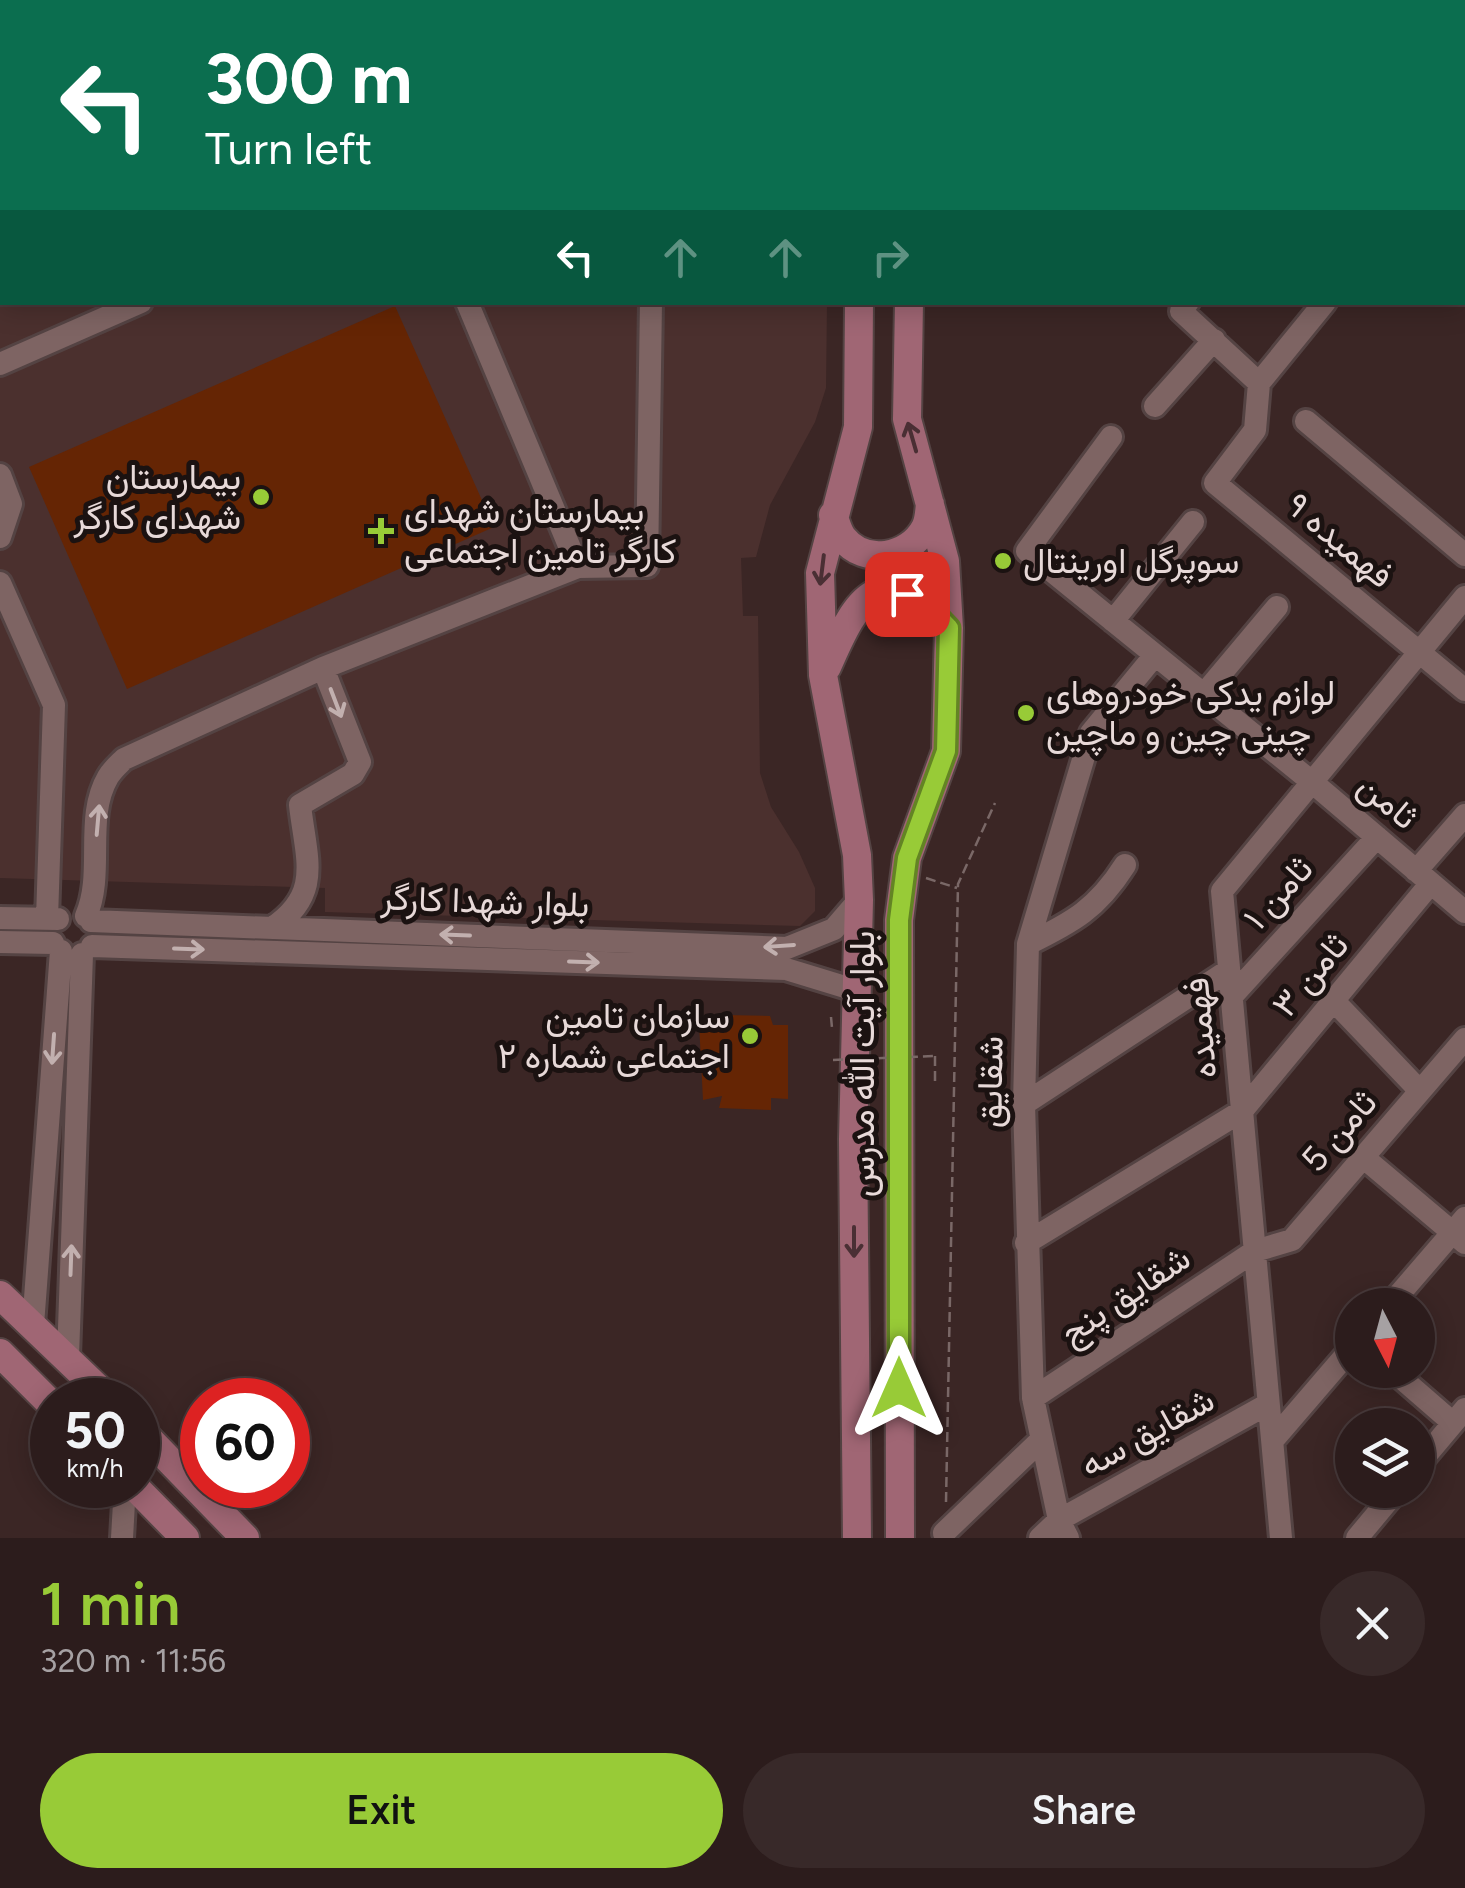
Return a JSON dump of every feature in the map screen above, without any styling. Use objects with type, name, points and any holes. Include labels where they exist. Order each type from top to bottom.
[{"type":"main road","name":"بلوار آیت الله مدرس","points":[[857,1538],[854,1139],[860,900],[857,855],[824,675],[820,574],[858,427],[859,305]]},
{"type":"main road","name":"بلوار آیت الله مدرس","points":[[900,1538],[899,920],[907,858],[946,751],[949,628],[946,561],[907,419],[908,305]]},
{"type":"main road","points":[[833,515],[843,538],[864,553],[889,556],[912,546],[927,525],[930,500]]},
{"type":"main road","points":[[824,675],[846,623],[861,600],[884,589],[907,594],[926,604],[949,628]]},
{"type":"main road","points":[[0,1295],[88,1378]]},
{"type":"main road","points":[[0,1352],[30,1383]]},
{"type":"main road","points":[[160,1451],[245,1538]]},
{"type":"main road","points":[[156,1508],[185,1538]]},
{"type":"street","points":[[0,364],[134,305]]},
{"type":"street","points":[[468,305],[578,566]]},
{"type":"street","points":[[66,939],[95,938],[90,912],[98,808],[107,777],[124,759],[323,668],[578,566],[647,566],[650,305]]},
{"type":"street","points":[[1186,305],[1181,311],[1260,383],[1322,305]]},
{"type":"street","points":[[1155,406],[1214,340]]},
{"type":"street","name":"فهمیده ۹","points":[[1260,383],[1256,430],[1216,483],[1465,690]]},
{"type":"street","points":[[1306,421],[1465,555]]},
{"type":"street","name":"ثامن","points":[[1111,437],[1026,550],[1465,912]]},
{"type":"street","points":[[0,475],[12,504],[0,537]]},
{"type":"street","points":[[1113,621],[1193,522]]},
{"type":"street","points":[[0,583],[54,704],[66,939],[68,1358]]},
{"type":"street","name":"فهمیده","points":[[1281,1538],[1222,890],[1465,597]]},
{"type":"street","points":[[1204,694],[1277,607]]},
{"type":"street","name":"شقایق","points":[[1064,1529],[1040,1442],[1033,1398],[1024,1104],[1028,944],[1091,733],[1155,655]]},
{"type":"street","points":[[272,928],[294,913],[305,892],[308,869],[300,806],[353,774],[360,762],[323,668]]},
{"type":"street","name":"ثامن ۳","points":[[1026,1243],[1242,1111],[1334,1001],[1465,815]]},
{"type":"street","name":"ثامن ۱","points":[[1232,996],[1377,837]]},
{"type":"street","points":[[1028,944],[1077,920],[1106,896],[1125,865]]},
{"type":"street","name":"بلوار شهدا کارگر","points":[[66,939],[71,912],[90,912],[121,922],[787,948],[834,929],[860,900]]},
{"type":"street","name":"بلوار شهدا کارگر","points":[[0,918],[66,939]]},
{"type":"street","points":[[33,1325],[66,939]]},
{"type":"street","name":"بلوار شهدا کارگر","points":[[0,942],[66,939],[786,969],[858,990]]},
{"type":"street","points":[[1024,1104],[1229,970]]},
{"type":"street","points":[[1334,1001],[1420,1090]]},
{"type":"street","name":"ثامن 5","points":[[1255,1251],[1292,1240],[1465,1039]]},
{"type":"street","points":[[1363,1157],[1461,1232],[1407,1288]]},
{"type":"street","name":"شقایق پنج","points":[[1033,1398],[1255,1251]]},
{"type":"street","points":[[1273,1440],[1335,1368]]},
{"type":"street","points":[[1418,1388],[1459,1416],[1435,1445]]},
{"type":"street","name":"شقایق سه","points":[[1040,1538],[1064,1529],[1268,1404]]},
{"type":"street","points":[[944,1533],[1040,1442]]},
{"type":"street","points":[[122,1538],[124,1508]]},
{"type":"street","points":[[1356,1538],[1382,1508]]},
{"type":"path","points":[[944,1533],[958,889],[994,803]]},
{"type":"path","points":[[925,878],[958,889]]},
{"type":"path","points":[[833,1060],[935,1056],[935,1086]]},
{"type":"shaded area","name":"بیمارستان شهدای کارگر تامین اجتماعی","points":[[0,305],[827,305],[826,388],[815,422],[770,505],[756,557],[741,558],[743,616],[758,616],[760,773],[771,807],[799,852],[815,888],[815,911],[800,926],[325,912],[325,888],[0,878]]},
{"type":"building","name":"بیمارستان شهدای کارگر","points":[[395,306],[494,527],[127,689],[29,467]]},
{"type":"building","points":[[723,1015],[770,1016],[773,1025],[788,1025],[788,1099],[771,1098],[771,1110],[719,1108],[722,1096],[703,1100],[699,1022],[722,1026]]},
{"type":"place","name":"بیمارستان شهدای کارگر","points":[[261,497]]},
{"type":"place","name":"بیمارستان شهدای کارگر تامین اجتماعی","points":[[381,531]]},
{"type":"place","name":"سوپرگل اورینتال","points":[[1003,561]]},
{"type":"place","name":"لوازم یدکی خودروهای چینی چین و ماچین","points":[[1026,713]]},
{"type":"place","name":"سازمان تامین اجتماعی شماره ۲","points":[[750,1036]]},
{"type":"route","points":[[899,1388],[899,920],[907,858],[946,751],[949,628],[926,604],[907,594]]}]
